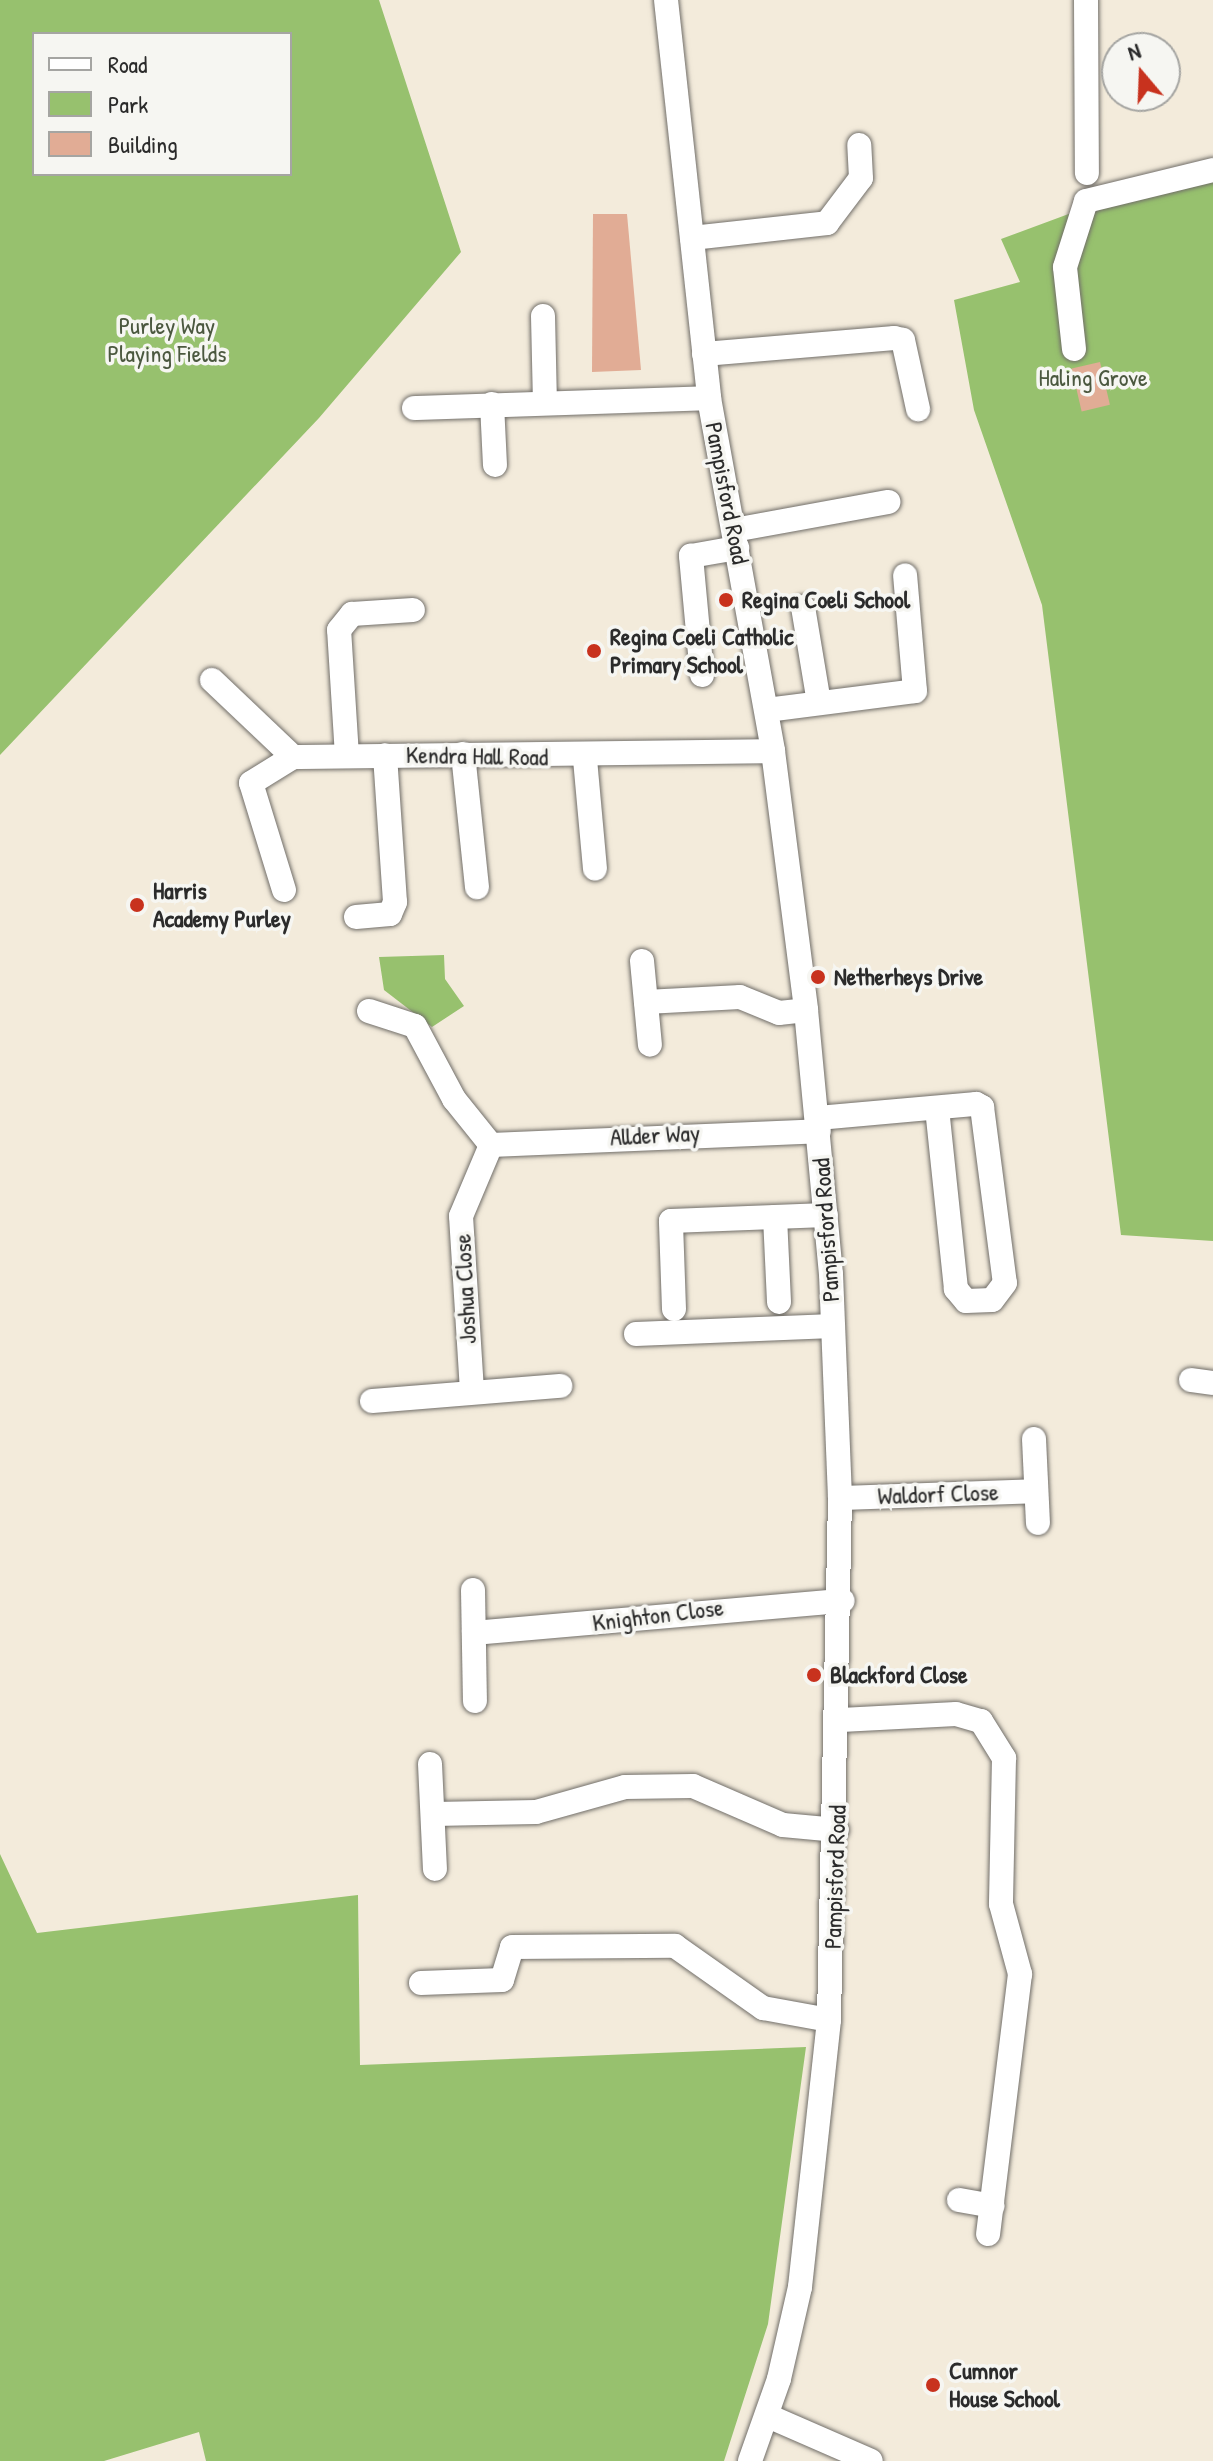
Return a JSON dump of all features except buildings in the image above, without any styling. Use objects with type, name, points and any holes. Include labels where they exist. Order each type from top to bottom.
[{"type":"street","name":"Pampisford Road","points":[[666,0],[709,398],[767,710],[806,1010],[826,1215],[840,1498],[843,1601],[841,1720],[829,2020],[800,2287],[768,2416],[750,2461]]},
{"type":"street","points":[[1086,0],[1087,173]]},
{"type":"street","points":[[692,238],[812,230],[834,216],[861,178],[859,145]]},
{"type":"street","points":[[1074,349],[1065,267],[1086,201],[1213,170]]},
{"type":"street","points":[[543,316],[545,402]]},
{"type":"street","points":[[704,354],[894,338],[903,340],[918,409]]},
{"type":"street","points":[[414,408],[709,398]]},
{"type":"street","points":[[492,404],[495,465]]},
{"type":"street","points":[[702,675],[691,556],[735,539],[888,502]]},
{"type":"street","points":[[767,710],[915,691],[905,575]]},
{"type":"street","points":[[803,607],[819,703]]},
{"type":"street","points":[[347,756],[339,630],[352,614],[413,610]]},
{"type":"street","points":[[212,680],[293,757],[251,783],[284,890]]},
{"type":"street","name":"Kendra Hall Road","points":[[293,757],[463,754],[585,759],[773,751]]},
{"type":"street","points":[[463,754],[477,887]]},
{"type":"street","points":[[356,917],[390,914],[395,902],[385,755]]},
{"type":"street","points":[[585,759],[595,869]]},
{"type":"street","points":[[642,961],[650,1045]]},
{"type":"street","points":[[646,1002],[740,997],[779,1013],[806,1010]]},
{"type":"street","points":[[369,1011],[415,1026],[454,1099],[491,1145]]},
{"type":"street","points":[[818,1124],[976,1104],[989,1120],[1005,1283],[1000,1296],[980,1302],[962,1299],[956,1289],[937,1109]]},
{"type":"street","name":"Allder Way","points":[[491,1145],[818,1124]]},
{"type":"street","name":"Joshua Close","points":[[472,1391],[461,1216],[491,1145]]},
{"type":"street","points":[[674,1309],[671,1221],[826,1215]]},
{"type":"street","points":[[775,1217],[779,1302]]},
{"type":"street","points":[[636,1334],[833,1326]]},
{"type":"street","points":[[372,1401],[560,1386]]},
{"type":"street","points":[[1034,1439],[1038,1523]]},
{"type":"street","name":"Waldorf Close","points":[[840,1498],[1036,1491]]},
{"type":"street","points":[[473,1590],[475,1701]]},
{"type":"street","name":"Knighton Close","points":[[474,1633],[843,1601]]},
{"type":"street","points":[[841,1720],[956,1714],[981,1721],[1004,1758],[1001,1904],[1020,1974],[988,2234]]},
{"type":"street","points":[[430,1764],[435,1869]]},
{"type":"street","points":[[434,1814],[536,1812],[625,1787],[693,1786],[783,1825],[837,1830]]},
{"type":"street","points":[[421,1983],[502,1980],[512,1947],[675,1946],[763,2008],[829,2020]]},
{"type":"street","points":[[959,2200],[992,2206]]},
{"type":"street","points":[[768,2416],[871,2461]]},
{"type":"green space","name":"Purley Way Playing Fields","points":[[0,0],[379,0],[461,252],[319,418],[0,755]]},
{"type":"green space","name":"Haling Grove","points":[[1213,178],[1213,1241],[1121,1235],[1042,605],[974,410],[954,300],[1020,282],[1001,239],[1101,202]]},
{"type":"green space","points":[[444,955],[445,979],[464,1006],[432,1027],[384,990],[379,957]]},
{"type":"green space","points":[[0,1854],[37,1933],[358,1895],[360,2065],[806,2047],[768,2324],[724,2461],[206,2461],[199,2432],[104,2461],[0,2461]]},
{"type":"place","name":"Regina Coeli School","points":[[726,600]]},
{"type":"place","name":"Regina Coeli Catholic Primary School","points":[[594,651]]},
{"type":"place","name":"Harris Academy Purley","points":[[137,905]]},
{"type":"place","name":"Netherheys Drive","points":[[818,977]]},
{"type":"place","name":"Blackford Close","points":[[814,1675]]},
{"type":"place","name":"Cumnor House School","points":[[933,2385]]}]
